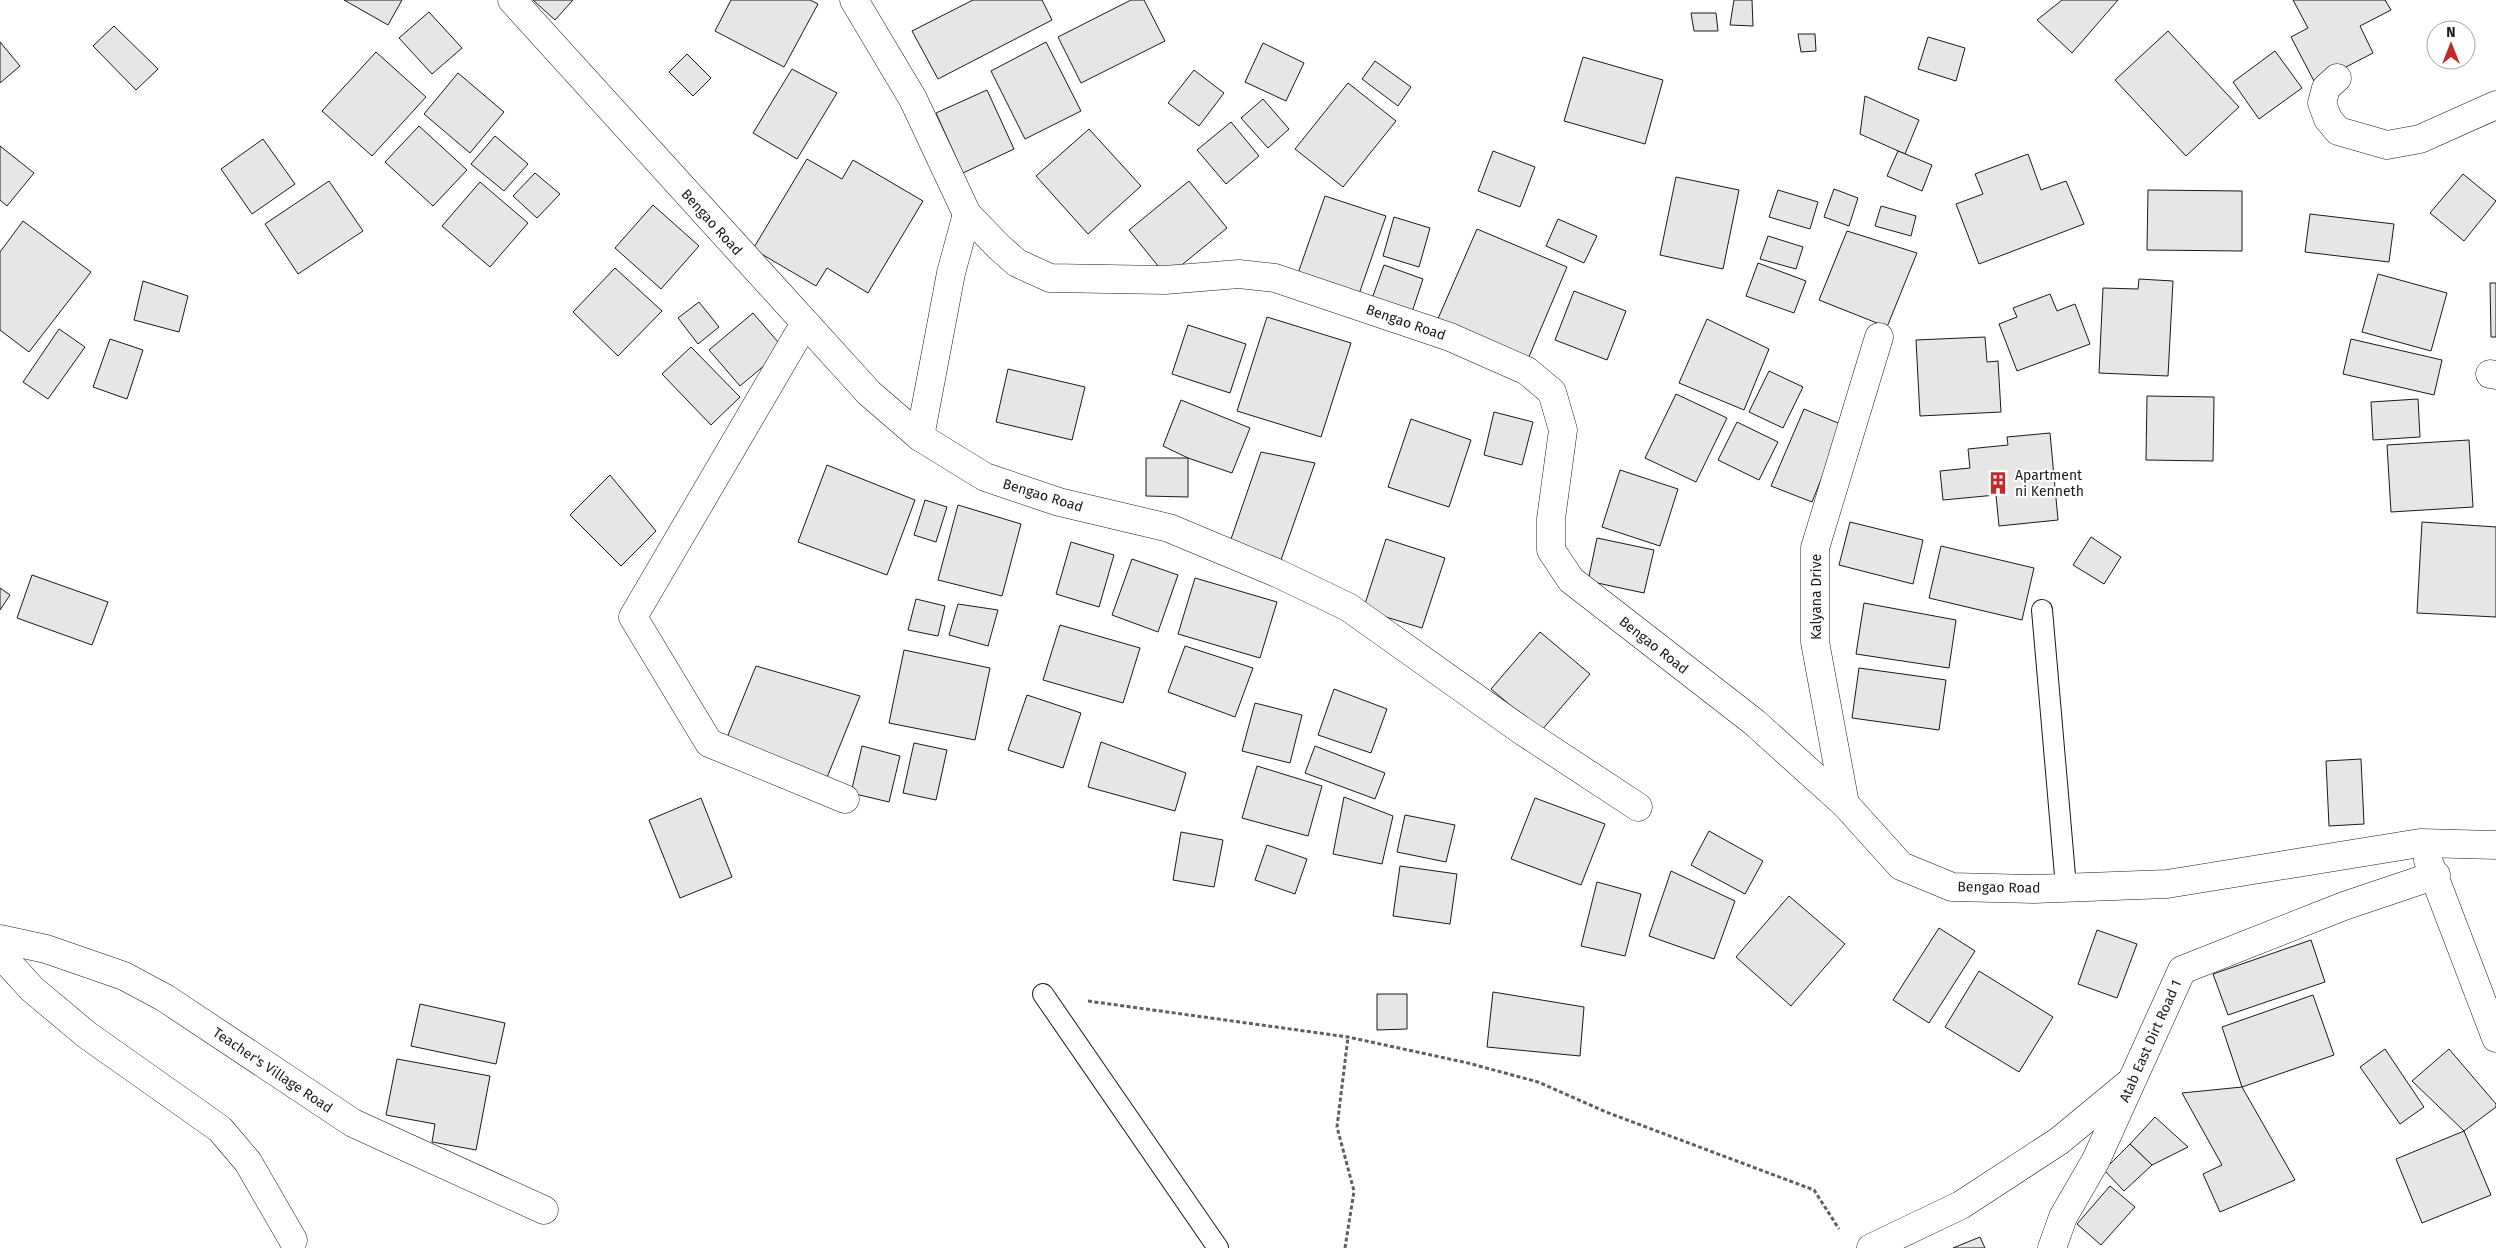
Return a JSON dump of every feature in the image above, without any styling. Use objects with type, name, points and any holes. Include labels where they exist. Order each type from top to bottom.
[{"type":"street","name":"Bengao Road","points":[[512,0],[869,393],[920,437],[985,477],[1058,502],[1169,528],[1277,572],[1348,607],[1521,730],[1638,807]]},
{"type":"street","name":"Bengao Road","points":[[854,0],[913,99],[968,214],[998,247],[1017,263],[1050,278],[1165,280],[1239,274],[1275,278],[1450,337],[1527,371],[1552,392],[1563,430],[1551,519],[1551,550],[1571,580],[1754,722],[1845,804],[1901,866],[1952,887],[2034,889],[2167,884],[2420,843],[2496,845]]},
{"type":"street","points":[[2338,78],[2326,88],[2322,104],[2328,118],[2338,131],[2386,145],[2420,138],[2496,105]]},
{"type":"street","points":[[920,437],[951,273],[968,214]]},
{"type":"street","points":[[804,323],[633,617],[709,743],[845,799]]},
{"type":"street","name":"Kalyana Drive","points":[[1845,804],[1815,642],[1815,548],[1879,337]]},
{"type":"street","points":[[2420,843],[2436,875],[2496,1038]]},
{"type":"street","name":"Atab East Dirt Road 1","points":[[2052,1248],[2064,1217],[2096,1160],[2135,1078],[2182,970],[2344,906],[2436,875]]},
{"type":"street","name":"Teacher's Village Road","points":[[0,939],[46,949],[124,976],[174,1003],[353,1123],[544,1210]]},
{"type":"street","points":[[0,954],[32,989],[87,1035],[220,1129],[248,1162],[293,1240]]},
{"type":"street","points":[[1871,1248],[1961,1205],[2059,1141],[2135,1078]]},
{"type":"lane","points":[[2042,610],[2066,887]]},
{"type":"lane","points":[[1043,994],[1218,1248]]},
{"type":"path","points":[[1043,994],[1348,1037],[1468,1063],[1538,1082],[1606,1112],[1814,1190],[1840,1231]]},
{"type":"path","points":[[1345,1248],[1354,1191],[1337,1127],[1348,1037]]},
{"type":"building","points":[[344,0],[402,0],[388,25]]},
{"type":"building","points":[[533,0],[573,0],[555,20]]},
{"type":"building","points":[[731,0],[810,0],[818,4],[784,67],[715,31]]},
{"type":"building","points":[[973,0],[1042,0],[1052,20],[938,79],[912,31]]},
{"type":"building","points":[[1131,0],[1144,0],[1165,41],[1081,83],[1058,37]]},
{"type":"building","points":[[1734,0],[1752,0],[1753,26],[1730,25]]},
{"type":"building","points":[[2062,0],[2118,0],[2072,53],[2037,20]]},
{"type":"building","points":[[2293,0],[2385,0],[2391,10],[2360,26],[2373,53],[2315,83],[2291,37],[2308,28]]},
{"type":"building","points":[[429,12],[462,48],[432,74],[399,38]]},
{"type":"building","points":[[1691,13],[1716,13],[1718,31],[1694,31]]},
{"type":"building","points":[[114,26],[158,69],[136,90],[93,46]]},
{"type":"building","points":[[2168,31],[2239,107],[2186,156],[2115,80]]},
{"type":"building","points":[[1798,34],[1815,34],[1816,51],[1801,52]]},
{"type":"building","points":[[1928,37],[1965,48],[1956,81],[1918,69]]},
{"type":"building","points":[[0,42],[20,66],[0,83]]},
{"type":"building","points":[[1046,42],[1081,111],[1025,139],[991,71]]},
{"type":"building","points":[[1263,43],[1304,63],[1286,101],[1245,82]]},
{"type":"building","points":[[2275,51],[2302,88],[2259,119],[2233,82]]},
{"type":"building","points":[[376,52],[426,97],[372,156],[322,111]]},
{"type":"building","points":[[687,54],[711,78],[693,96],[669,72]]},
{"type":"building","points":[[1583,57],[1663,80],[1645,144],[1564,121]]},
{"type":"building","points":[[1375,61],[1411,87],[1398,106],[1362,79]]},
{"type":"building","points":[[792,69],[837,93],[797,159],[753,133]]},
{"type":"building","points":[[1194,70],[1224,93],[1199,126],[1168,103]]},
{"type":"building","points":[[458,73],[504,112],[470,153],[424,114]]},
{"type":"building","points":[[1348,83],[1396,121],[1343,187],[1295,149]]},
{"type":"building","points":[[987,90],[1014,149],[963,173],[936,113]]},
{"type":"building","points":[[1865,96],[1919,120],[1905,154],[1860,134]]},
{"type":"building","points":[[1263,99],[1289,129],[1268,148],[1241,118]]},
{"type":"building","points":[[1231,122],[1259,156],[1226,184],[1197,150]]},
{"type":"building","points":[[419,126],[467,170],[433,206],[385,162]]},
{"type":"building","points":[[1089,129],[1141,186],[1088,234],[1036,176]]},
{"type":"building","points":[[495,136],[528,164],[504,191],[471,164]]},
{"type":"building","points":[[263,139],[295,184],[252,214],[221,169]]},
{"type":"building","points":[[0,146],[34,173],[7,206],[0,200]]},
{"type":"building","points":[[1493,151],[1535,167],[1520,207],[1478,191]]},
{"type":"building","points":[[1898,151],[1932,165],[1922,191],[1887,176]]},
{"type":"building","points":[[2028,154],[2041,190],[2066,181],[2084,224],[1979,264],[1956,204],[1983,194],[1975,174]]},
{"type":"building","points":[[807,159],[842,179],[853,160],[923,201],[868,293],[827,268],[816,286],[753,249]]},
{"type":"building","points":[[535,173],[560,194],[537,218],[513,196]]},
{"type":"building","points":[[2463,174],[2496,201],[2464,241],[2430,213]]},
{"type":"building","points":[[1676,177],[1739,190],[1723,269],[1660,255]]},
{"type":"building","points":[[329,181],[363,231],[298,274],[265,224]]},
{"type":"building","points":[[1189,181],[1227,228],[1167,277],[1129,230]]},
{"type":"building","points":[[480,182],[528,223],[490,267],[442,226]]},
{"type":"building","points":[[1834,189],[1858,198],[1849,226],[1824,217]]},
{"type":"building","points":[[1778,190],[1818,202],[1810,229],[1769,217]]},
{"type":"building","points":[[2148,190],[2242,191],[2242,251],[2147,250]]},
{"type":"building","points":[[1325,196],[1386,216],[1357,300],[1296,279]]},
{"type":"building","points":[[653,205],[699,246],[661,289],[615,248]]},
{"type":"building","points":[[1881,206],[1916,216],[1911,236],[1875,226]]},
{"type":"building","points":[[2310,214],[2394,224],[2389,262],[2305,252]]},
{"type":"building","points":[[1394,217],[1430,228],[1419,267],[1383,256]]},
{"type":"building","points":[[1558,219],[1597,236],[1584,263],[1546,246]]},
{"type":"building","points":[[23,221],[91,272],[29,352],[0,330],[0,252]]},
{"type":"building","points":[[1477,229],[1567,267],[1528,359],[1437,321]]},
{"type":"building","points":[[1847,231],[1917,253],[1887,327],[1819,300]]},
{"type":"building","points":[[1768,236],[1803,247],[1796,269],[1760,259]]},
{"type":"building","points":[[1758,263],[1806,281],[1794,313],[1746,296]]},
{"type":"building","points":[[1384,265],[1423,279],[1409,321],[1369,307]]},
{"type":"building","points":[[615,268],[662,311],[618,356],[573,312]]},
{"type":"building","points":[[2378,274],[2447,293],[2431,351],[2362,332]]},
{"type":"building","points":[[2139,279],[2173,281],[2168,376],[2099,373],[2103,288],[2138,289]]},
{"type":"building","points":[[143,281],[188,296],[179,332],[134,320]]},
{"type":"building","points":[[2490,283],[2496,283],[2496,337],[2491,337]]},
{"type":"building","points":[[1574,291],[1626,311],[1607,360],[1555,340]]},
{"type":"building","points":[[2050,294],[2057,311],[2075,304],[2090,344],[2017,371],[1999,324],[2017,317],[2013,308]]},
{"type":"building","points":[[699,302],[719,327],[698,344],[678,318]]},
{"type":"building","points":[[753,313],[784,349],[740,386],[709,350]]},
{"type":"building","points":[[1267,317],[1351,343],[1321,437],[1237,411]]},
{"type":"building","points":[[1707,319],[1769,349],[1744,410],[1679,383]]},
{"type":"building","points":[[1188,325],[1246,344],[1230,393],[1172,374]]},
{"type":"building","points":[[59,329],[85,347],[48,399],[23,382]]},
{"type":"building","points":[[1985,337],[1987,362],[1998,361],[2001,412],[1920,416],[1916,340]]},
{"type":"building","points":[[110,339],[143,350],[127,399],[93,387]]},
{"type":"building","points":[[2351,339],[2442,360],[2434,395],[2343,374]]},
{"type":"building","points":[[691,347],[740,397],[711,425],[662,374]]},
{"type":"building","points":[[1008,369],[1085,387],[1072,440],[996,422]]},
{"type":"building","points":[[1769,371],[1803,387],[1783,428],[1749,412]]},
{"type":"building","points":[[1676,394],[1727,418],[1696,482],[1645,458]]},
{"type":"building","points":[[2147,396],[2214,397],[2213,461],[2146,460]]},
{"type":"building","points":[[2418,399],[2420,437],[2373,440],[2371,402]]},
{"type":"building","points":[[1181,400],[1250,428],[1232,473],[1188,458],[1163,446]]},
{"type":"building","points":[[1804,409],[1843,425],[1812,502],[1771,486]]},
{"type":"building","points":[[1494,412],[1533,422],[1522,465],[1484,455]]},
{"type":"building","points":[[1411,419],[1471,440],[1449,507],[1388,487]]},
{"type":"building","points":[[1737,422],[1778,442],[1759,480],[1718,460]]},
{"type":"building","name":"Apartment ni Kenneth","points":[[2050,433],[2058,520],[1999,526],[1996,495],[1943,500],[1940,471],[1970,468],[1968,449],[2008,445],[2007,437]]},
{"type":"building","points":[[2469,440],[2473,507],[2391,512],[2387,445]]},
{"type":"building","points":[[1261,452],[1315,463],[1281,560],[1230,542]]},
{"type":"building","points":[[1146,458],[1188,458],[1188,497],[1146,496]]},
{"type":"building","points":[[827,465],[915,500],[887,575],[798,542]]},
{"type":"building","points":[[1620,470],[1678,489],[1660,546],[1602,527]]},
{"type":"building","points":[[610,475],[656,531],[621,566],[570,515]]},
{"type":"building","points":[[925,500],[947,507],[936,542],[914,535]]},
{"type":"building","points":[[958,505],[1021,524],[1002,596],[938,580]]},
{"type":"building","points":[[1850,522],[1923,540],[1913,584],[1839,565]]},
{"type":"building","points":[[2422,522],[2496,527],[2496,617],[2417,613]]},
{"type":"building","points":[[2091,537],[2121,557],[2104,584],[2073,565]]},
{"type":"building","points":[[1597,538],[1654,550],[1644,593],[1588,581]]},
{"type":"building","points":[[1386,539],[1445,558],[1422,628],[1363,610]]},
{"type":"building","points":[[1071,542],[1114,555],[1099,607],[1056,594]]},
{"type":"building","points":[[1941,546],[2034,568],[2022,620],[1929,598]]},
{"type":"building","points":[[1132,559],[1178,575],[1158,632],[1112,615]]},
{"type":"building","points":[[32,575],[108,602],[92,645],[17,618]]},
{"type":"building","points":[[1195,578],[1277,602],[1260,658],[1178,634]]},
{"type":"building","points":[[0,588],[10,595],[0,610]]},
{"type":"building","points":[[916,599],[945,606],[938,636],[908,630]]},
{"type":"building","points":[[1864,603],[1956,620],[1949,668],[1856,654]]},
{"type":"building","points":[[958,604],[998,610],[988,646],[949,635]]},
{"type":"building","points":[[1060,625],[1140,648],[1123,703],[1043,680]]},
{"type":"building","points":[[1540,632],[1590,674],[1541,731],[1491,689]]},
{"type":"building","points":[[1185,646],[1253,668],[1235,717],[1168,692]]},
{"type":"building","points":[[904,650],[990,668],[975,740],[889,723]]},
{"type":"building","points":[[756,666],[860,696],[826,780],[726,740]]},
{"type":"building","points":[[1859,668],[1946,680],[1939,730],[1852,718]]},
{"type":"building","points":[[1334,689],[1387,709],[1371,753],[1318,735]]},
{"type":"building","points":[[1027,695],[1081,713],[1063,768],[1008,750]]},
{"type":"building","points":[[1255,703],[1302,715],[1290,763],[1242,751]]},
{"type":"building","points":[[1101,742],[1186,773],[1175,811],[1088,787]]},
{"type":"building","points":[[914,743],[947,750],[936,800],[903,793]]},
{"type":"building","points":[[862,746],[900,756],[889,802],[851,793]]},
{"type":"building","points":[[1315,746],[1385,773],[1375,799],[1305,773]]},
{"type":"building","points":[[2361,759],[2364,824],[2329,826],[2326,761]]},
{"type":"building","points":[[1257,766],[1322,786],[1308,836],[1242,818]]},
{"type":"building","points":[[1344,797],[1393,816],[1382,864],[1333,854]]},
{"type":"building","points":[[701,798],[732,877],[680,898],[649,820]]},
{"type":"building","points":[[1535,798],[1605,824],[1581,885],[1511,859]]},
{"type":"building","points":[[1405,815],[1455,825],[1446,862],[1397,852]]},
{"type":"building","points":[[1709,831],[1763,861],[1745,894],[1691,865]]},
{"type":"building","points":[[1181,832],[1223,840],[1214,887],[1173,880]]},
{"type":"building","points":[[1267,845],[1307,859],[1295,894],[1255,880]]},
{"type":"building","points":[[1400,866],[1457,874],[1450,924],[1393,916]]},
{"type":"building","points":[[1671,871],[1735,901],[1714,959],[1649,936]]},
{"type":"building","points":[[1597,882],[1641,894],[1625,956],[1581,946]]},
{"type":"building","points":[[1789,896],[1845,944],[1791,1006],[1736,957]]},
{"type":"building","points":[[1939,928],[1975,951],[1929,1023],[1893,1000]]},
{"type":"building","points":[[2097,930],[2137,944],[2117,998],[2078,984]]},
{"type":"building","points":[[2311,940],[2325,982],[2228,1015],[2213,974]]},
{"type":"building","points":[[1979,971],[2053,1017],[2019,1072],[1945,1027]]},
{"type":"building","points":[[1493,992],[1584,1007],[1580,1056],[1487,1047]]},
{"type":"building","points":[[1377,994],[1407,994],[1407,1029],[1377,1030]]},
{"type":"building","points":[[2313,995],[2334,1055],[2242,1087],[2222,1027]]},
{"type":"building","points":[[420,1004],[505,1023],[496,1064],[411,1046]]},
{"type":"building","points":[[2385,1049],[2424,1107],[2400,1124],[2360,1067]]},
{"type":"building","points":[[2449,1049],[2496,1104],[2496,1107],[2464,1131],[2412,1081]]},
{"type":"building","points":[[397,1059],[490,1076],[476,1150],[432,1142],[435,1124],[386,1115]]},
{"type":"building","points":[[2242,1087],[2295,1180],[2220,1212],[2203,1174],[2222,1165],[2182,1093]]},
{"type":"building","points":[[2155,1117],[2188,1147],[2152,1165],[2130,1144]]},
{"type":"building","points":[[2464,1131],[2491,1195],[2422,1223],[2396,1159]]},
{"type":"building","points":[[2130,1144],[2152,1165],[2124,1191],[2104,1170]]},
{"type":"building","points":[[2110,1186],[2135,1207],[2101,1245],[2077,1224]]},
{"type":"building","points":[[1980,1237],[1985,1248],[1953,1248]]},
{"type":"place","name":"Apartment ni Kenneth","points":[[1998,483]]}]
